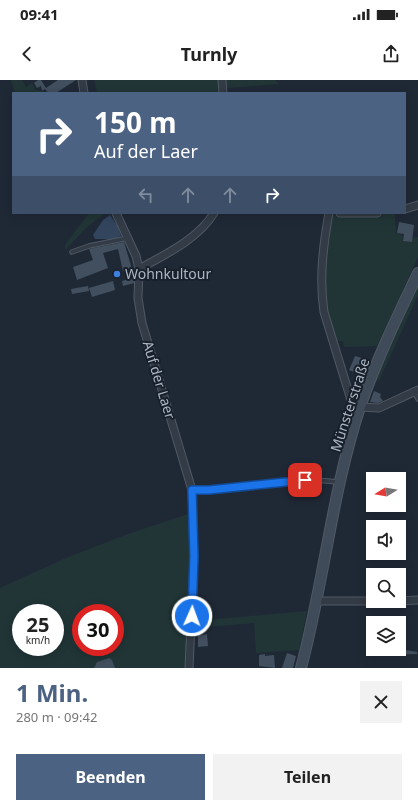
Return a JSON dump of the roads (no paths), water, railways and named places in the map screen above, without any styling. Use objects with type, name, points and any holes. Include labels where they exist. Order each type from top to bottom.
[{"type":"main road","name":"Münsterstraße","points":[[301,668],[318,601],[341,482],[360,407],[386,341],[418,273]]},
{"type":"street","points":[[82,80],[84,92]]},
{"type":"street","points":[[222,80],[223,92]]},
{"type":"street","points":[[406,208],[418,205]]},
{"type":"street","name":"Auf der Laer","points":[[116,214],[140,268],[138,298],[142,323],[192,490],[194,556],[189,668]]},
{"type":"street","points":[[140,268],[183,244],[208,223],[213,214]]},
{"type":"street","points":[[329,214],[322,260],[322,298],[332,339],[351,400],[360,407],[379,408],[416,391]]},
{"type":"street","points":[[406,600],[418,600]]},
{"type":"street","points":[[318,601],[366,601]]},
{"type":"lane","points":[[72,252],[88,246],[128,238]]},
{"type":"lane","points":[[416,391],[418,399]]},
{"type":"lane","points":[[192,490],[209,490],[305,480],[341,482]]},
{"type":"water","points":[[110,215],[118,227],[121,236],[113,239],[95,239],[93,235],[103,220]]},
{"type":"place","name":"Wohnkultour","points":[[117,274]]}]
